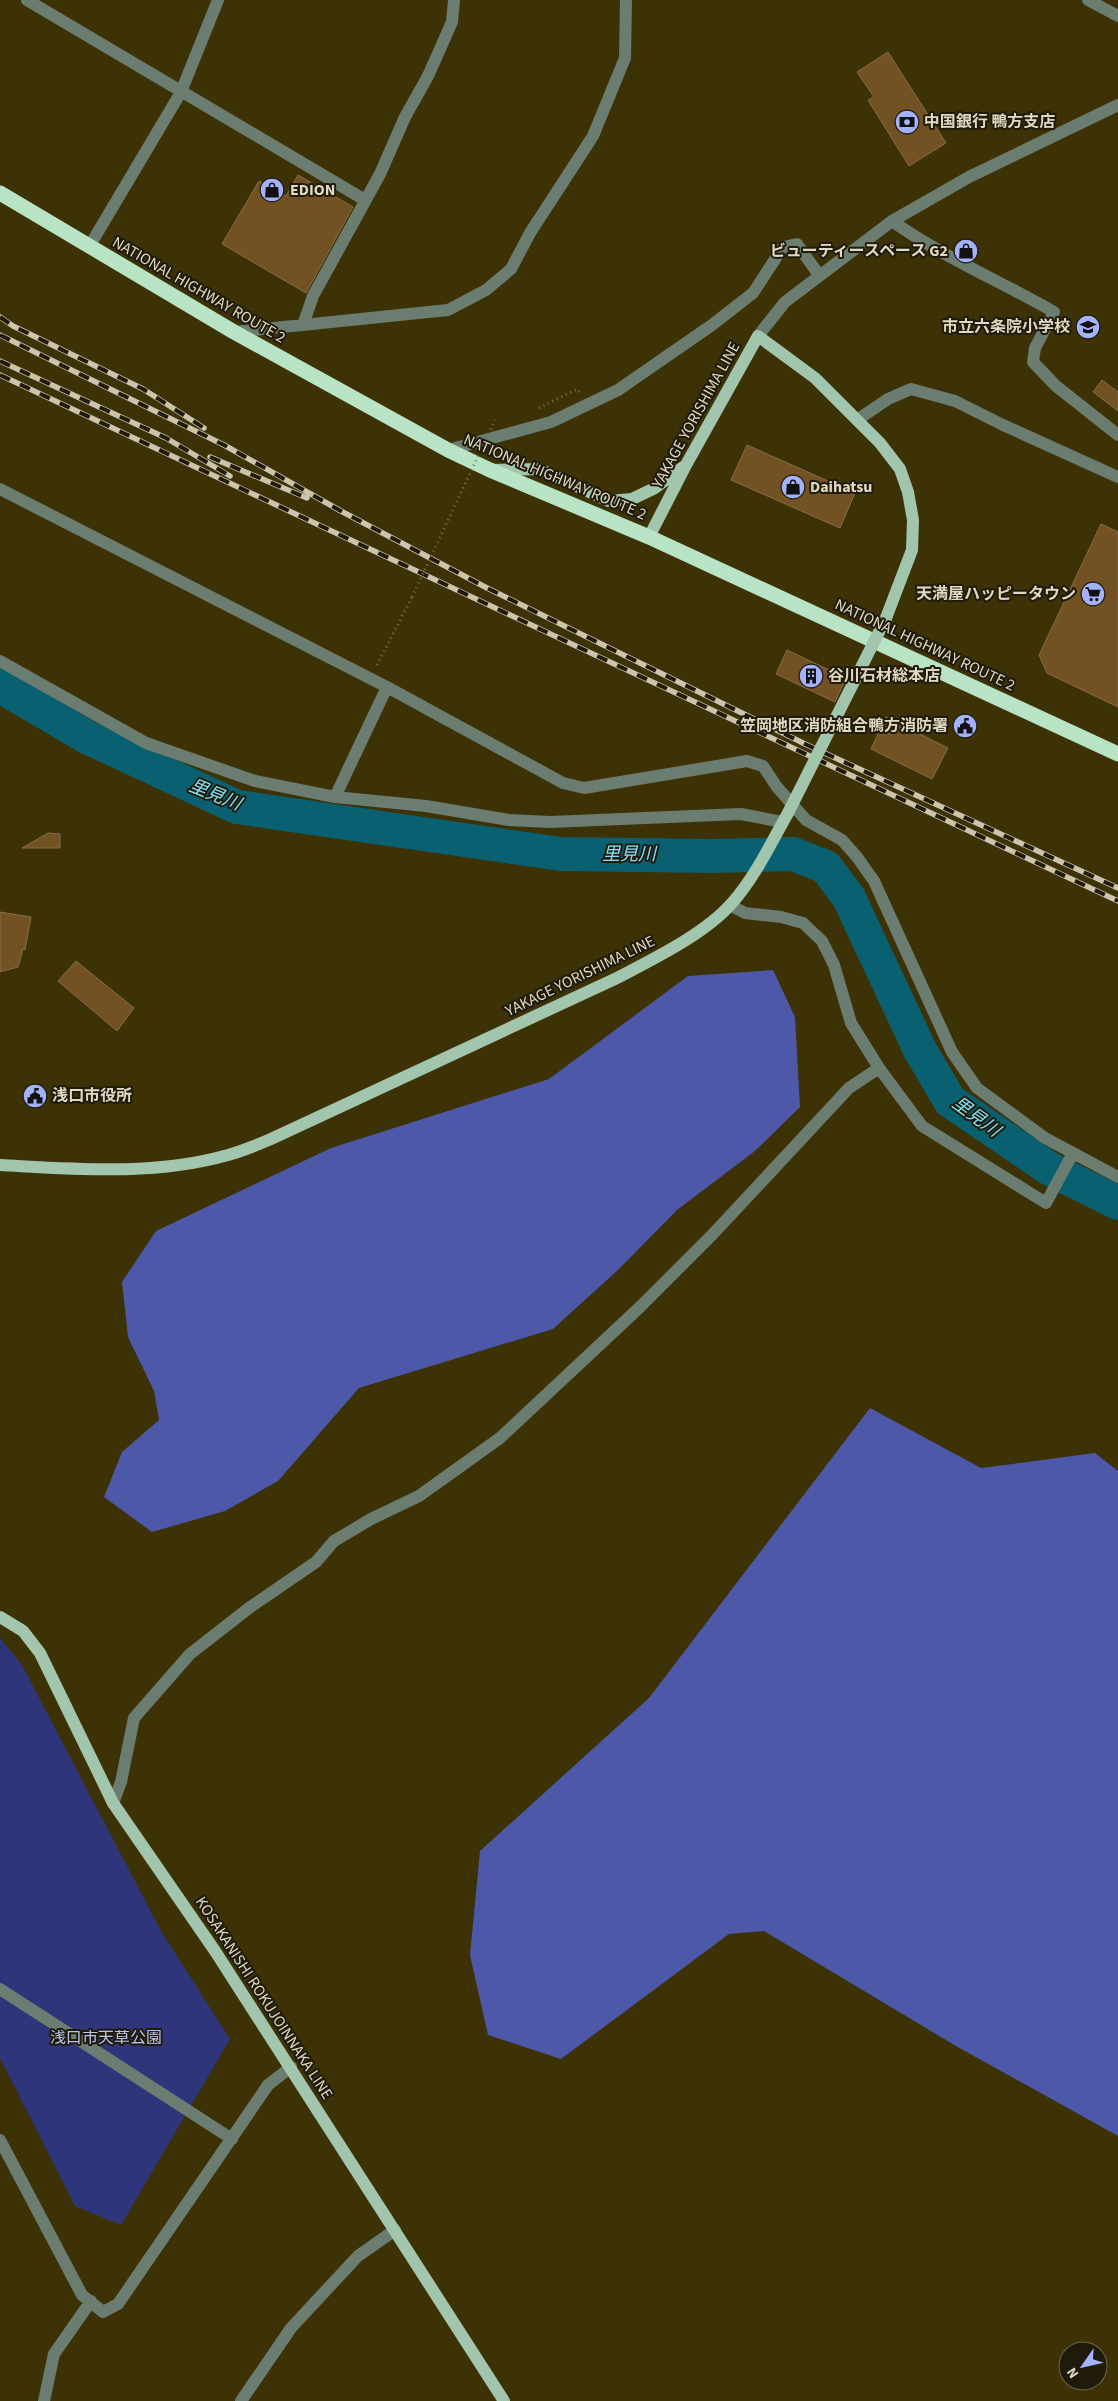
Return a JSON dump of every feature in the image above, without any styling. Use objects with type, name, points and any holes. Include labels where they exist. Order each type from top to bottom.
[{"type":"highway","name":"NATIONAL HIGHWAY ROUTE 2","points":[[0,193],[234,332],[448,450],[490,470],[649,537],[1118,754]]},
{"type":"main road","name":"YAKAGE YORISHIMA LINE","points":[[0,1165],[84,1169],[138,1169],[188,1164],[229,1155],[272,1139],[617,978],[666,952],[702,928],[730,905],[746,885],[782,823],[886,618],[912,550],[913,520],[908,492],[900,469],[880,443],[815,378],[758,336],[686,465],[649,537]]},
{"type":"main road","points":[[490,470],[539,469],[609,501],[632,499],[655,488],[686,465]]},
{"type":"main road","name":"KOSAKANISHI ROKUJOINNAKA LINE","points":[[0,1617],[23,1631],[40,1653],[113,1803],[215,1951],[504,2401]]},
{"type":"street","points":[[27,0],[365,200]]},
{"type":"street","points":[[89,247],[181,92],[218,0]]},
{"type":"street","points":[[304,325],[313,296],[365,200],[428,76],[452,22],[454,0]]},
{"type":"street","points":[[234,332],[448,310],[486,290],[511,269],[530,233],[593,136],[625,58],[626,0]]},
{"type":"street","points":[[1088,0],[1118,16]]},
{"type":"street","points":[[758,336],[785,302],[892,221],[969,177],[1118,105]]},
{"type":"street","points":[[892,221],[960,264],[1009,286],[1054,312],[1035,348],[1033,362],[1056,386],[1118,435]]},
{"type":"street","points":[[448,450],[551,422],[618,390],[712,325],[753,292],[783,247],[797,244],[819,275]]},
{"type":"street","points":[[857,420],[888,399],[911,389],[955,401],[1118,477]]},
{"type":"street","points":[[0,489],[388,687],[562,783],[584,788],[747,760],[763,766],[776,787],[806,820],[842,840],[874,881],[952,1052],[977,1088],[1045,1138],[1118,1177]]},
{"type":"street","points":[[0,661],[146,743],[255,781],[335,797],[426,806],[509,820],[534,821],[741,814],[782,823]]},
{"type":"street","points":[[335,797],[388,687]]},
{"type":"street","points":[[730,905],[746,913],[781,917],[803,923],[822,941],[834,966],[851,1023],[879,1068],[922,1126],[1046,1203],[1073,1153]]},
{"type":"street","points":[[113,1803],[121,1782],[134,1718],[190,1654],[249,1608],[316,1562],[334,1541],[371,1519],[419,1496],[500,1438],[640,1307],[712,1235],[848,1088],[879,1068]]},
{"type":"street","points":[[0,1989],[232,2139]]},
{"type":"street","points":[[0,2140],[82,2295],[104,2312],[118,2304],[268,2085],[291,2068]]},
{"type":"street","points":[[241,2401],[291,2328],[358,2256],[395,2230]]},
{"type":"street","points":[[44,2401],[54,2354],[91,2301]]},
{"type":"path","points":[[536,409],[578,389]]},
{"type":"path","points":[[370,678],[412,597],[495,420],[503,418]]},
{"type":"green space","name":"浅口市天草公園","points":[[0,1638],[22,1665],[161,1931],[230,2039],[121,2225],[75,2206],[0,2058]]},
{"type":"shaded area","points":[[773,970],[795,1017],[800,1107],[755,1151],[677,1210],[619,1269],[553,1329],[359,1388],[278,1481],[225,1511],[152,1532],[104,1497],[122,1452],[159,1420],[154,1391],[128,1337],[122,1282],[156,1231],[331,1148],[549,1079],[688,976]]},
{"type":"shaded area","points":[[870,1408],[981,1468],[1095,1453],[1118,1471],[1118,2136],[956,2046],[764,1931],[729,1934],[561,2059],[488,2035],[470,1955],[480,1851],[649,1698]]},
{"type":"building","name":"中国銀行 鴨方支店","points":[[888,52],[946,143],[909,166],[868,100],[874,97],[857,72]]},
{"type":"building","points":[[298,175],[353,207],[306,293],[222,244],[259,181],[286,196]]},
{"type":"building","points":[[1102,380],[1118,392],[1118,411],[1093,392]]},
{"type":"building","name":"Daihatsu","points":[[747,445],[855,493],[840,528],[731,480]]},
{"type":"building","name":"天満屋ハッピータウン","points":[[1101,524],[1118,532],[1118,707],[1047,673],[1039,655]]},
{"type":"building","name":"谷川石材総本店","points":[[787,650],[846,678],[835,702],[776,674]]},
{"type":"building","points":[[886,717],[948,748],[932,779],[871,749]]},
{"type":"building","points":[[48,833],[60,834],[60,848],[22,848]]},
{"type":"building","points":[[0,912],[31,917],[25,950],[23,949],[18,967],[0,972]]},
{"type":"building","points":[[76,961],[134,1008],[117,1031],[58,981]]},
{"type":"waterway","name":"里見川","points":[[0,686],[87,737],[237,807],[561,854],[712,856],[793,854],[826,867],[849,898],[920,1050],[950,1101],[1050,1169],[1118,1203]]},
{"type":"railway","points":[[0,317],[13,326],[143,389],[204,428]]},
{"type":"railway","points":[[0,335],[224,445],[339,510],[487,588],[805,744],[1118,888]]},
{"type":"railway","points":[[0,361],[166,438],[230,476]]},
{"type":"railway","points":[[0,375],[1118,901]]},
{"type":"railway","points":[[210,457],[307,498]]},
{"type":"place","name":"中国銀行 鴨方支店","points":[[907,122]]},
{"type":"place","name":"EDION","points":[[272,190]]},
{"type":"place","name":"ビューティースペース G2","points":[[966,251]]},
{"type":"place","name":"市立六条院小学校","points":[[1088,327]]},
{"type":"place","name":"Daihatsu","points":[[793,487]]},
{"type":"place","name":"天満屋ハッピータウン","points":[[1093,594]]},
{"type":"place","name":"谷川石材総本店","points":[[811,676]]},
{"type":"place","name":"笠岡地区消防組合鴨方消防署","points":[[965,726]]},
{"type":"place","name":"浅口市役所","points":[[35,1096]]}]
